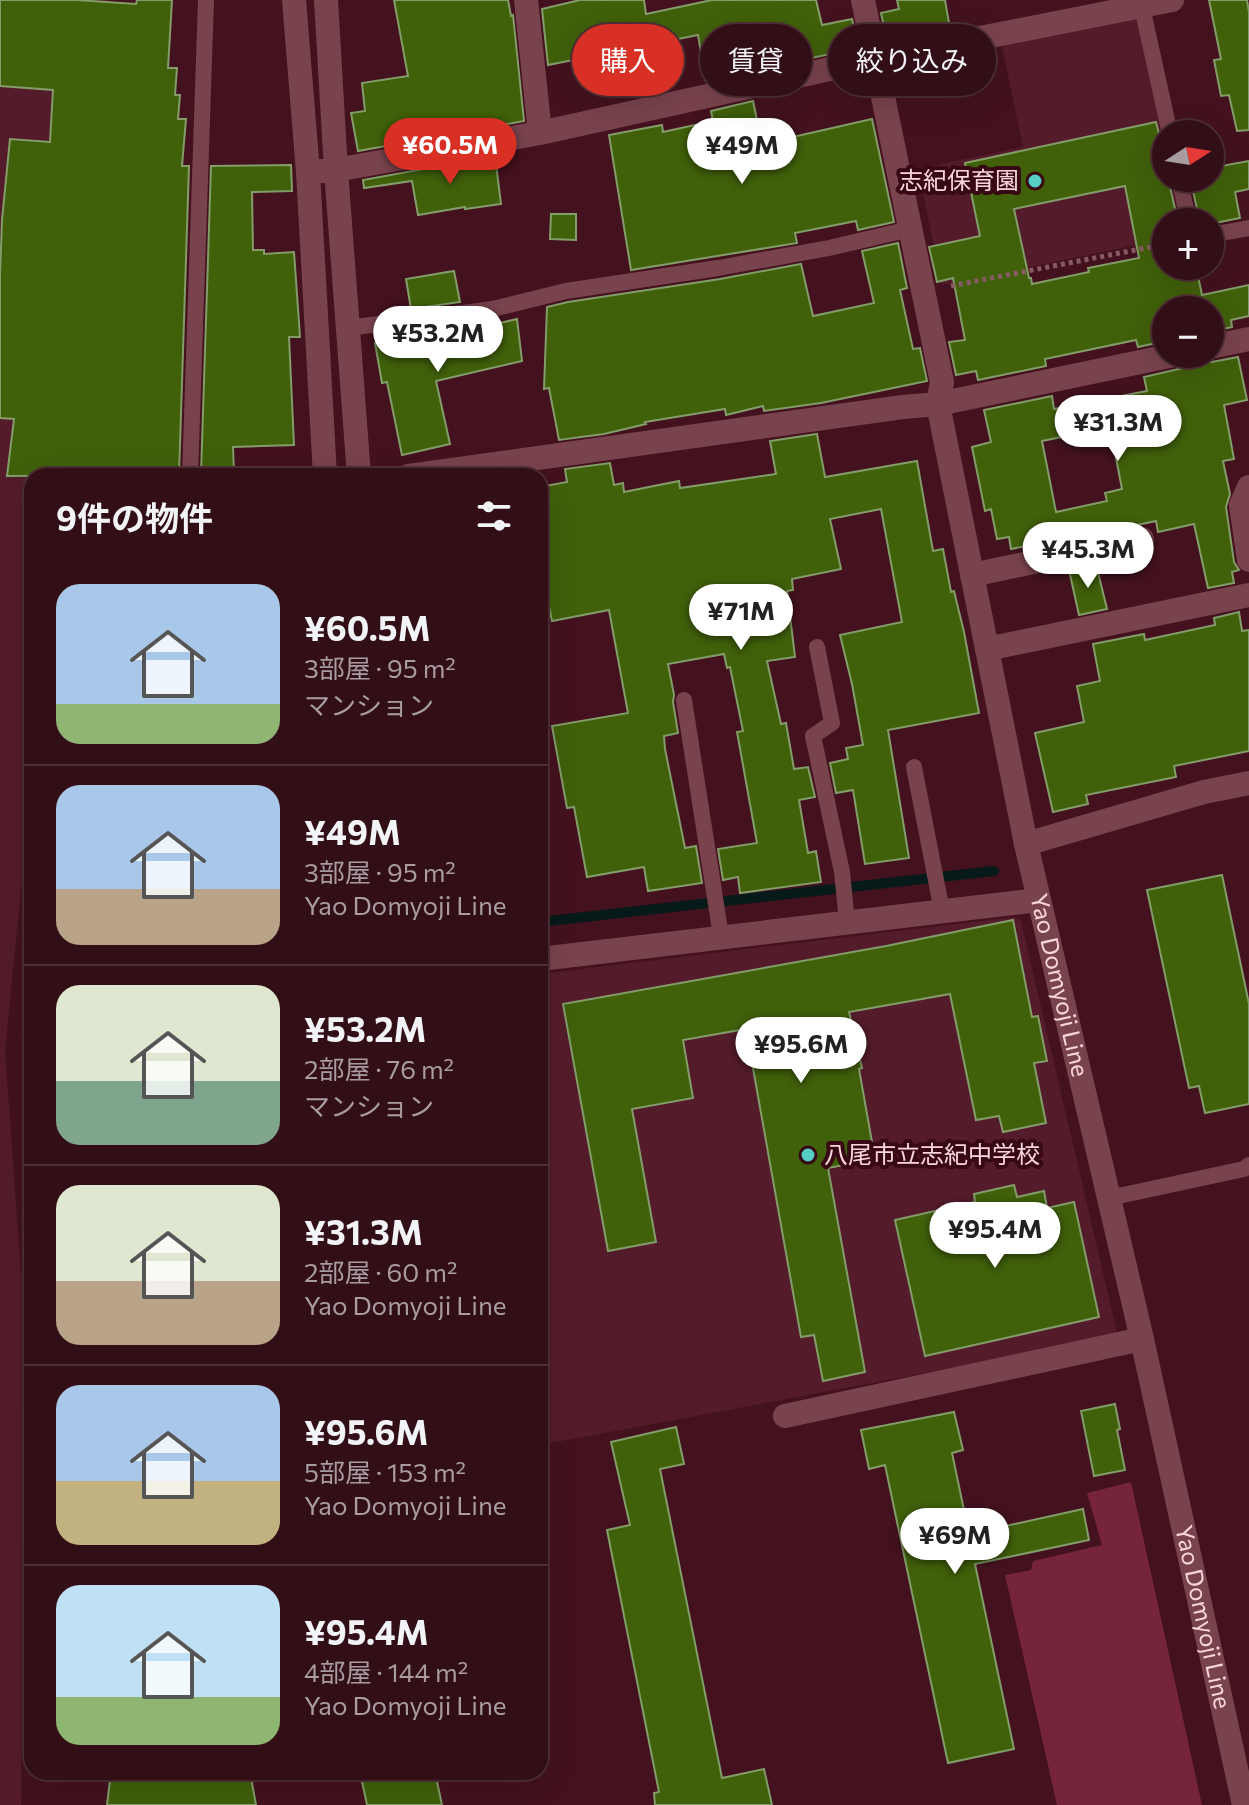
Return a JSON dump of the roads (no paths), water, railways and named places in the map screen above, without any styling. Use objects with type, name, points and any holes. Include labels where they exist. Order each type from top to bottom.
[{"type":"street","points":[[294,0],[308,172],[325,468]]},
{"type":"street","points":[[326,0],[358,468]]},
{"type":"street","points":[[526,0],[540,133]]},
{"type":"street","name":"Yao Domyoji Line","points":[[863,0],[868,24]]},
{"type":"street","points":[[996,30],[1095,7],[1142,7],[1172,0]]},
{"type":"street","points":[[308,172],[336,170],[540,133],[828,69]]},
{"type":"street","name":"Yao Domyoji Line","points":[[883,96],[942,382],[938,404],[1026,844],[1242,1769],[1244,1805]]},
{"type":"street","points":[[316,309],[344,275]]},
{"type":"street","points":[[317,342],[348,333]]},
{"type":"street","points":[[1224,344],[1249,339]]},
{"type":"street","points":[[486,468],[938,404],[1152,360]]},
{"type":"street","points":[[1249,487],[1241,505],[1249,560]]},
{"type":"street","points":[[972,575],[1142,539]]},
{"type":"street","points":[[987,649],[1249,595]]},
{"type":"street","points":[[1026,844],[1204,792],[1249,783]]},
{"type":"street","points":[[548,957],[719,925],[940,901],[1038,900]]},
{"type":"street","points":[[785,1416],[1142,1339]]},
{"type":"lane","points":[[190,468],[206,0]]},
{"type":"lane","points":[[1142,7],[1167,120]]},
{"type":"lane","points":[[1224,232],[1249,228]]},
{"type":"lane","points":[[348,333],[493,309],[566,291],[829,248],[910,229]]},
{"type":"lane","points":[[817,647],[832,723],[813,736],[842,872],[846,912]]},
{"type":"lane","points":[[684,700],[719,925]]},
{"type":"lane","points":[[914,767],[940,901]]},
{"type":"lane","points":[[1109,1198],[1244,1169],[1249,1165]]},
{"type":"waterway","points":[[548,921],[994,871]]},
{"type":"place","name":"志紀保育園","points":[[1035,181]]},
{"type":"place","name":"八尾市立志紀中学校","points":[[808,1155]]}]
